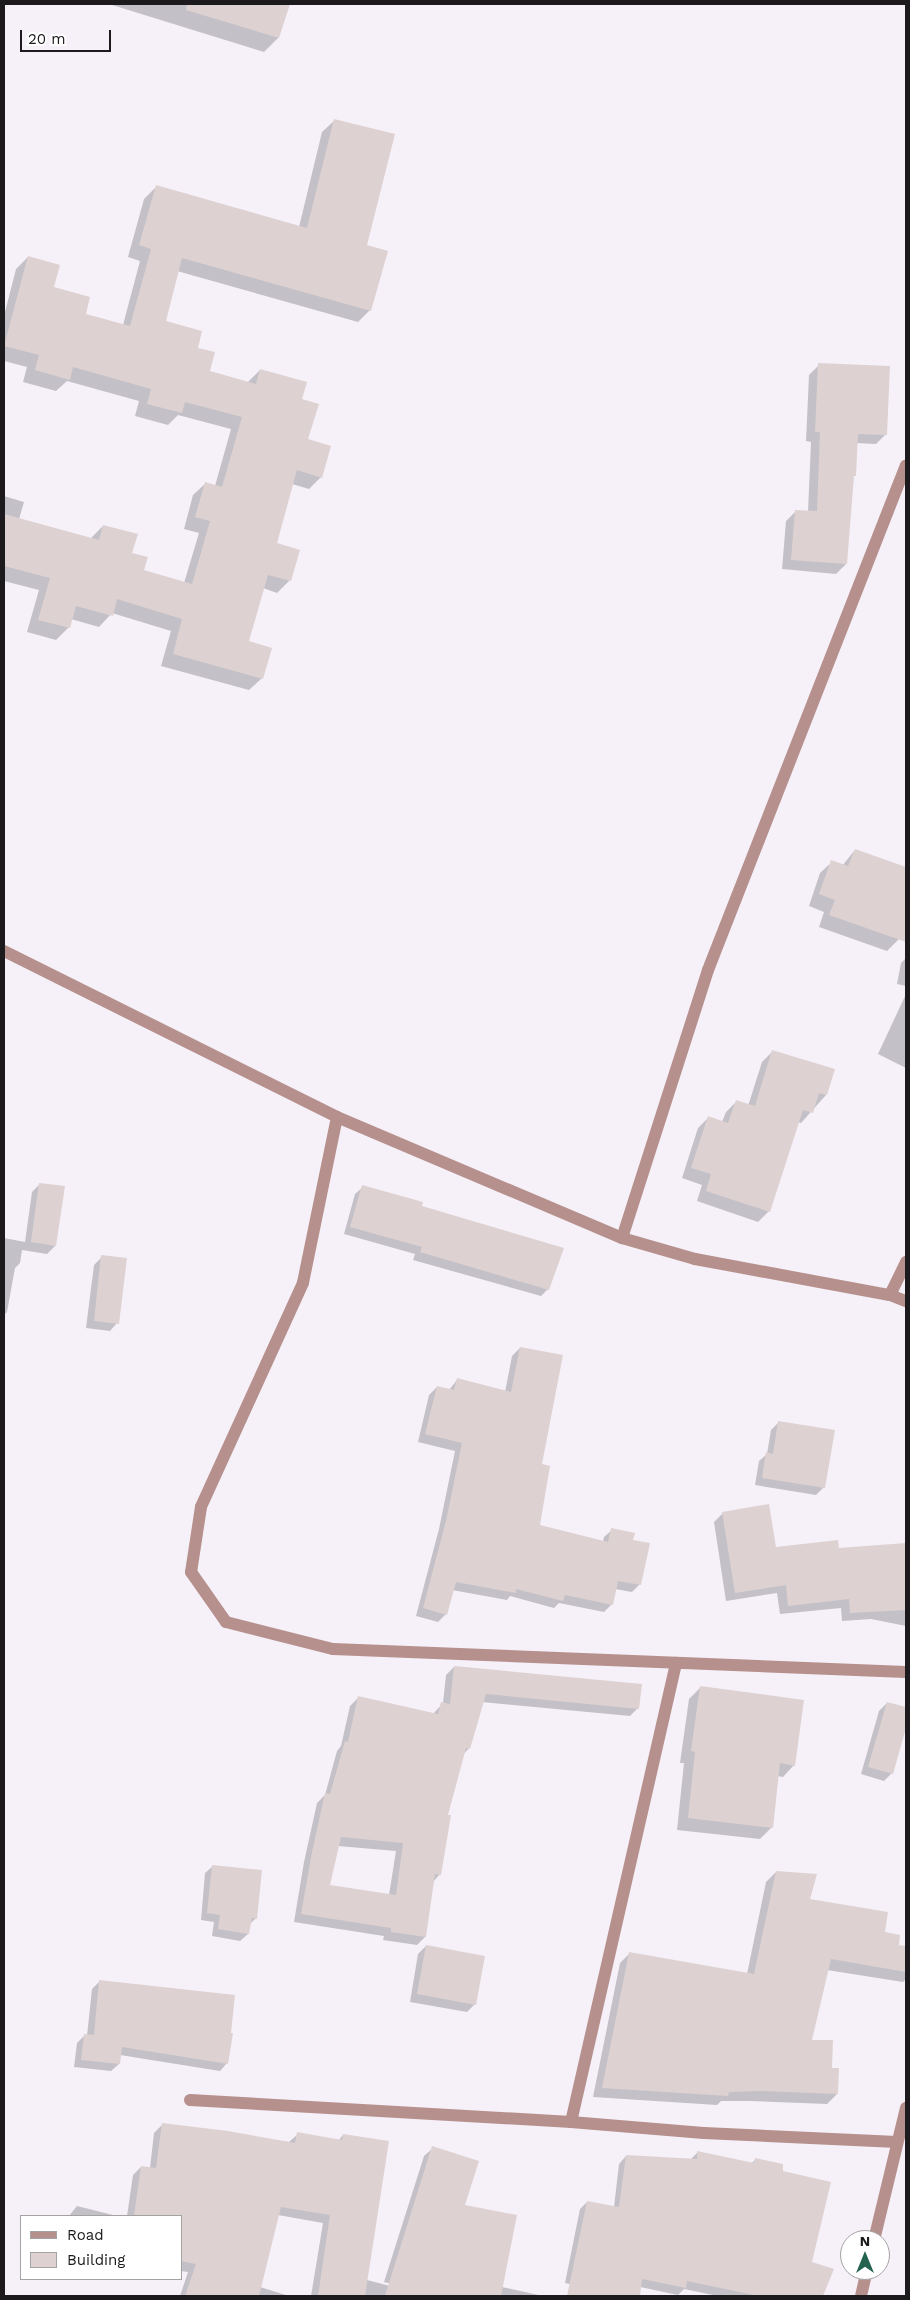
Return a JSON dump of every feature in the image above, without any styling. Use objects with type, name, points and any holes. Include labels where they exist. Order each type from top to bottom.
[{"type":"street","points":[[622,1238],[708,970],[906,465]]},
{"type":"street","points":[[4,951],[337,1117],[622,1238],[695,1259],[890,1295],[906,1301]]},
{"type":"street","points":[[337,1117],[303,1283],[201,1508],[191,1572],[226,1622],[333,1649],[906,1672]]},
{"type":"street","points":[[890,1295],[906,1262]]},
{"type":"street","points":[[571,2122],[676,1663]]},
{"type":"street","points":[[190,2100],[571,2122],[704,2134],[897,2142]]},
{"type":"street","points":[[876,2230],[906,2108]]},
{"type":"street","points":[[861,2296],[865,2280]]},
{"type":"building","points":[[187,4],[290,4],[279,38],[186,10]]},
{"type":"building","points":[[334,119],[395,134],[367,245],[388,251],[371,311],[182,258],[166,321],[202,331],[198,348],[215,352],[210,371],[256,384],[260,369],[307,382],[302,399],[319,404],[308,439],[331,446],[322,478],[297,470],[277,543],[300,550],[291,581],[268,575],[249,641],[272,648],[263,679],[173,654],[182,619],[117,599],[113,616],[76,606],[70,628],[38,620],[50,578],[4,566],[4,514],[99,540],[103,525],[138,534],[132,553],[148,557],[144,570],[192,584],[210,521],[195,517],[205,482],[222,487],[242,417],[185,402],[182,413],[147,404],[151,389],[73,367],[70,380],[35,370],[39,355],[4,346],[28,256],[60,265],[54,287],[90,297],[86,314],[130,326],[151,249],[139,245],[156,185],[307,228]]},
{"type":"building","points":[[818,363],[890,366],[887,435],[858,434],[856,476],[854,476],[847,564],[791,560],[795,510],[817,511],[820,432],[815,432]]},
{"type":"building","points":[[855,849],[906,867],[906,942],[829,915],[835,900],[819,894],[831,860],[848,866]]},
{"type":"building","points":[[772,1050],[835,1069],[827,1095],[819,1093],[813,1113],[803,1110],[770,1212],[706,1191],[711,1174],[691,1168],[708,1116],[728,1123],[736,1100],[755,1106]]},
{"type":"building","points":[[39,1183],[65,1186],[56,1246],[31,1242]]},
{"type":"building","points":[[362,1185],[423,1202],[422,1206],[564,1248],[549,1290],[420,1252],[422,1247],[350,1227]]},
{"type":"building","points":[[101,1255],[127,1258],[119,1324],[94,1321]]},
{"type":"building","points":[[520,1347],[563,1355],[542,1464],[550,1466],[540,1525],[608,1542],[611,1528],[635,1533],[633,1540],[650,1543],[641,1585],[618,1581],[613,1605],[565,1595],[563,1601],[516,1589],[516,1593],[456,1582],[447,1615],[423,1608],[446,1521],[462,1443],[425,1434],[437,1386],[454,1390],[457,1378],[511,1392]]},
{"type":"building","points":[[778,1421],[835,1430],[825,1488],[762,1478],[766,1452],[773,1454]]},
{"type":"building","points":[[769,1504],[776,1547],[838,1540],[839,1548],[906,1543],[906,1610],[850,1613],[849,1599],[788,1606],[786,1585],[735,1593],[722,1512]]},
{"type":"building","points":[[454,1666],[642,1684],[639,1709],[486,1694],[470,1749],[466,1748],[448,1815],[451,1815],[441,1875],[435,1874],[426,1937],[391,1932],[391,1928],[301,1914],[325,1793],[330,1794],[345,1741],[348,1742],[358,1696],[438,1714],[441,1702],[450,1704]],"holes":[[[341,1837],[403,1843],[396,1895],[330,1885]]]},
{"type":"building","points":[[700,1686],[804,1700],[795,1766],[780,1763],[773,1828],[688,1818],[695,1752],[691,1751]]},
{"type":"building","points":[[887,1702],[906,1707],[906,1728],[893,1774],[868,1767]]},
{"type":"building","points":[[212,1865],[262,1870],[257,1919],[252,1918],[249,1934],[218,1929],[220,1915],[207,1913]]},
{"type":"building","points":[[776,1871],[817,1874],[810,1899],[888,1912],[885,1932],[900,1935],[899,1945],[906,1946],[906,1972],[831,1959],[812,2040],[833,2040],[832,2068],[839,2068],[838,2094],[760,2091],[729,2092],[728,2096],[602,2088],[629,1952],[754,1974]]},
{"type":"building","points":[[426,1945],[485,1956],[476,2005],[417,1994]]},
{"type":"building","points":[[99,1980],[235,1995],[231,2033],[233,2033],[228,2064],[122,2047],[120,2064],[81,2060],[84,2034],[94,2035]]},
{"type":"building","points":[[162,2123],[228,2131],[295,2143],[297,2132],[342,2140],[343,2134],[389,2141],[365,2296],[318,2296],[330,2215],[281,2207],[259,2296],[185,2296],[196,2264],[182,2261],[182,2215],[134,2215],[141,2166],[156,2168]]},
{"type":"building","points":[[432,2146],[479,2161],[465,2205],[517,2215],[501,2296],[385,2296]]},
{"type":"building","points":[[697,2151],[754,2163],[755,2158],[783,2164],[783,2171],[831,2182],[812,2262],[834,2269],[823,2296],[759,2296],[687,2281],[686,2288],[642,2279],[640,2296],[567,2296],[587,2201],[619,2207],[626,2155],[697,2159]]}]
